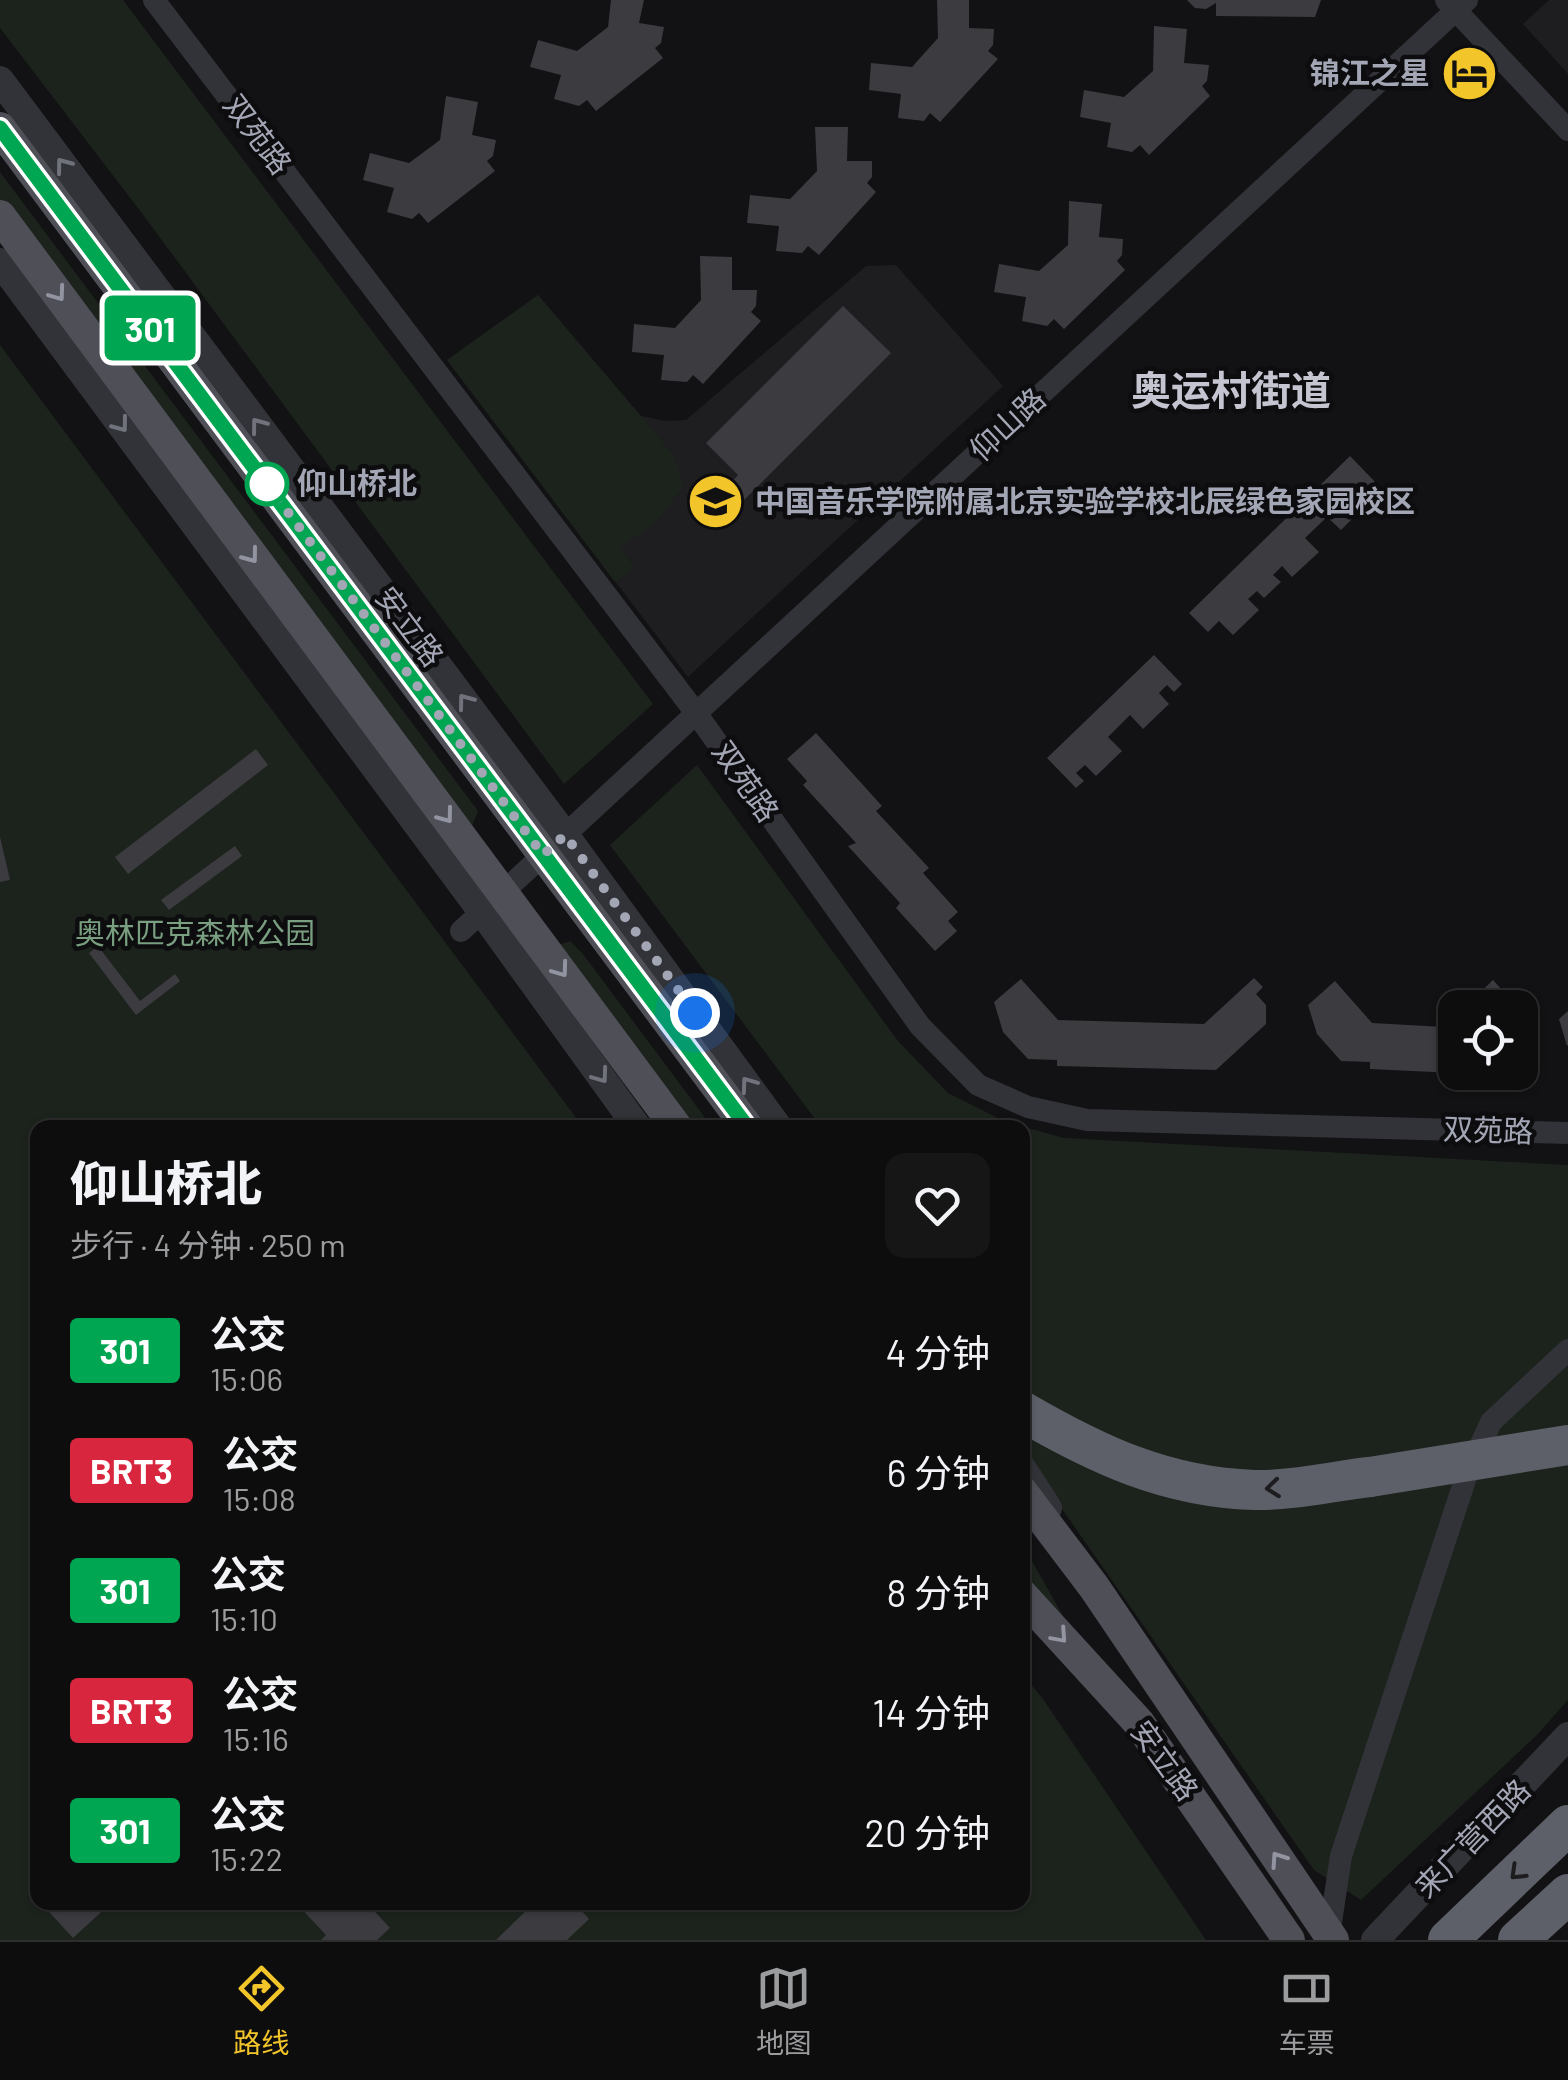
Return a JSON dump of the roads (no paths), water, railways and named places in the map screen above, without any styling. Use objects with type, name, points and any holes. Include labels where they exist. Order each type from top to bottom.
[{"type":"highway","points":[[1030,1416],[1104,1456],[1176,1480],[1256,1490],[1370,1477],[1568,1445]]},
{"type":"highway","points":[[1457,1931],[1568,1824]]},
{"type":"highway","points":[[1518,1940],[1568,1894]]},
{"type":"main road","name":"安立路","points":[[0,128],[554,845],[743,1120]]},
{"type":"main road","points":[[0,216],[493,902],[670,1120]]},
{"type":"main road","name":"安立路","points":[[1030,1503],[1094,1587],[1331,1937]]},
{"type":"main road","name":"安立路","points":[[1030,1604],[1139,1723],[1289,1940]]},
{"type":"street","name":"双苑路","points":[[154,0],[696,713],[920,1026],[978,1084],[1028,1107],[1087,1120],[1568,1133]]},
{"type":"street","name":"仰山路","points":[[461,932],[1456,3]]},
{"type":"street","points":[[1456,3],[1568,130]]},
{"type":"street","name":"安立路","points":[[0,80],[554,845],[773,1120]]},
{"type":"street","points":[[0,262],[493,902],[633,1120]]},
{"type":"street","points":[[1331,1937],[1341,1856],[1466,1477],[1491,1422],[1568,1350]]},
{"type":"street","name":"安立路","points":[[1030,1481],[1094,1587]]},
{"type":"street","name":"来广营西路","points":[[1375,1940],[1568,1736]]},
{"type":"place","name":"锦江之星","points":[[1469,74]]},
{"type":"place","name":"仰山桥北","points":[[267,484]]},
{"type":"place","name":"中国音乐学院附属北京实验学校北辰绿色家园校区","points":[[716,502]]},
{"type":"district","name":"奥运村街道","points":[[1231,391]]},
{"type":"park label","name":"奥林匹克森林公园","points":[[195,934]]}]
